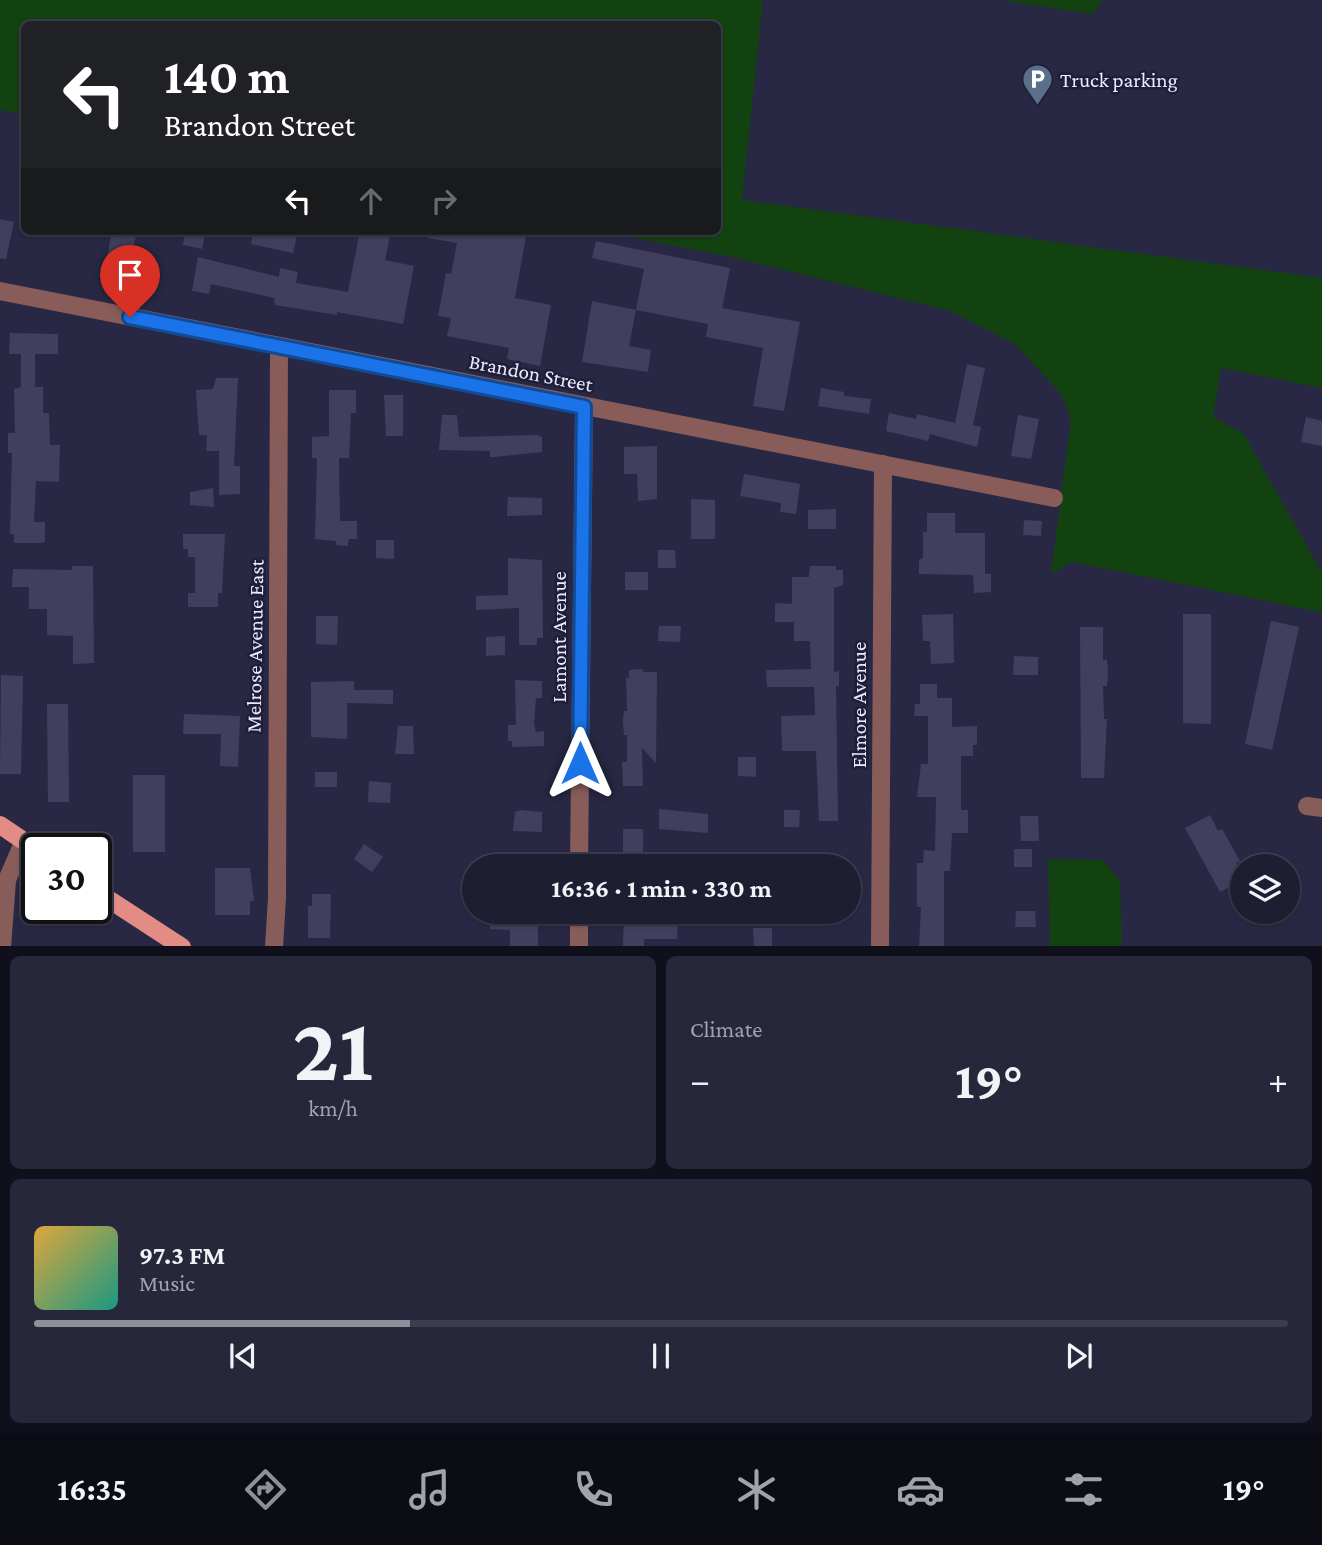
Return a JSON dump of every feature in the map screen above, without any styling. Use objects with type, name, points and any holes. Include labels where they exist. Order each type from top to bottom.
[{"type":"main road","points":[[0,825],[21,839]]},
{"type":"main road","points":[[112,901],[180,946]]},
{"type":"street","name":"Brandon Street","points":[[0,291],[1054,498]]},
{"type":"street","name":"Melrose Avenue East","points":[[274,946],[277,898],[279,346]]},
{"type":"street","name":"Lamont Avenue","points":[[579,854],[584,407]]},
{"type":"street","name":"Elmore Avenue","points":[[880,946],[883,464]]},
{"type":"street","points":[[2,946],[7,880],[21,859]]},
{"type":"street","points":[[579,924],[579,946]]},
{"type":"green space","points":[[0,0],[763,0],[742,200],[1322,278],[1322,388],[1221,368],[1213,417],[1244,434],[1322,573],[1322,609],[1320,612],[1072,562],[1051,574],[1071,419],[1062,395],[1015,344],[950,311],[728,256],[620,235],[721,235],[721,21],[21,21],[21,114],[0,110]]},
{"type":"green space","points":[[1000,0],[1103,0],[1093,14]]},
{"type":"green space","points":[[1048,859],[1103,860],[1120,881],[1122,946],[1050,946]]},
{"type":"building","points":[[0,219],[14,222],[6,259],[0,258]]},
{"type":"building","points":[[111,235],[136,235],[127,278],[104,273]]},
{"type":"building","points":[[184,235],[205,235],[202,249],[183,245]]},
{"type":"building","points":[[252,235],[297,235],[293,253],[251,244]]},
{"type":"building","points":[[359,235],[390,235],[385,260],[414,266],[403,324],[337,312],[337,315],[275,305],[274,298],[211,284],[209,294],[192,291],[198,257],[279,277],[280,268],[298,272],[296,283],[348,292]]},
{"type":"building","points":[[428,235],[526,235],[515,298],[551,305],[540,366],[507,359],[509,348],[447,336],[451,318],[438,316],[446,273],[451,274],[457,243],[428,238]]},
{"type":"building","points":[[596,241],[730,268],[722,308],[800,322],[784,411],[753,406],[763,348],[706,337],[708,324],[636,310],[644,269],[592,258]]},
{"type":"building","points":[[592,301],[636,310],[629,346],[651,350],[648,372],[582,362]]},
{"type":"building","points":[[10,333],[58,334],[58,354],[35,354],[35,387],[43,387],[43,413],[49,413],[50,445],[60,445],[59,482],[36,481],[34,522],[45,522],[45,542],[41,543],[14,543],[14,534],[10,534],[12,453],[8,453],[8,433],[15,433],[14,389],[21,387],[21,354],[9,354]]},
{"type":"building","points":[[967,364],[985,368],[973,425],[981,427],[977,447],[930,434],[928,441],[886,431],[889,413],[916,419],[917,414],[955,423]]},
{"type":"building","points":[[216,378],[238,378],[234,466],[240,466],[240,494],[219,495],[219,451],[206,451],[207,435],[199,435],[196,390],[213,389]]},
{"type":"building","points":[[821,388],[844,392],[844,396],[871,399],[869,414],[818,406]]},
{"type":"building","points":[[329,390],[356,390],[356,413],[351,413],[349,458],[339,458],[340,521],[357,521],[357,539],[349,539],[348,546],[336,545],[336,541],[315,539],[317,458],[312,458],[312,437],[329,436]]},
{"type":"building","points":[[384,395],[403,395],[403,436],[386,436]]},
{"type":"building","points":[[442,415],[457,415],[459,437],[537,435],[542,437],[542,452],[490,457],[490,451],[439,450]]},
{"type":"building","points":[[1018,415],[1039,419],[1031,459],[1011,456]]},
{"type":"building","points":[[1306,417],[1322,421],[1322,446],[1301,442]]},
{"type":"building","points":[[657,446],[657,499],[638,501],[637,474],[624,474],[624,447]]},
{"type":"building","points":[[744,474],[800,484],[796,514],[780,512],[781,503],[740,496]]},
{"type":"building","points":[[213,488],[214,507],[190,505],[190,492]]},
{"type":"building","points":[[508,497],[542,498],[542,515],[507,516]]},
{"type":"building","points":[[691,499],[715,500],[715,539],[691,539]]},
{"type":"building","points":[[836,509],[836,529],[808,529],[808,510]]},
{"type":"building","points":[[927,513],[955,513],[955,533],[985,533],[985,574],[991,574],[991,592],[974,593],[973,575],[919,574],[919,560],[923,558],[923,532],[927,532]]},
{"type":"building","points":[[1024,520],[1042,521],[1041,536],[1023,535]]},
{"type":"building","points":[[183,534],[225,534],[222,593],[218,593],[218,607],[188,607],[188,593],[195,593],[195,557],[188,557],[188,549],[183,549]]},
{"type":"building","points":[[376,540],[394,540],[394,559],[376,558]]},
{"type":"building","points":[[658,550],[675,550],[676,568],[658,568]]},
{"type":"building","points":[[508,558],[542,560],[543,638],[537,638],[537,645],[519,645],[519,608],[476,610],[476,596],[508,595]]},
{"type":"building","points":[[72,566],[93,566],[94,663],[73,664],[73,636],[47,635],[47,609],[29,609],[29,587],[12,587],[13,569],[72,570]]},
{"type":"building","points":[[810,566],[836,566],[836,570],[843,570],[843,585],[834,588],[834,672],[839,671],[839,686],[836,686],[838,821],[819,821],[816,751],[782,751],[781,716],[815,715],[814,687],[767,687],[766,670],[811,669],[810,641],[794,641],[794,622],[775,622],[775,603],[792,604],[792,577],[809,577]]},
{"type":"building","points":[[625,572],[648,572],[648,590],[625,590]]},
{"type":"building","points":[[953,614],[954,663],[931,664],[930,641],[923,641],[922,615]]},
{"type":"building","points":[[1183,614],[1211,614],[1211,724],[1183,723]]},
{"type":"building","points":[[316,616],[338,616],[337,645],[316,644]]},
{"type":"building","points":[[1271,621],[1299,627],[1272,750],[1245,744]]},
{"type":"building","points":[[659,626],[681,626],[680,642],[658,641]]},
{"type":"building","points":[[1080,627],[1103,627],[1103,660],[1107,660],[1108,673],[1107,686],[1103,686],[1104,719],[1107,719],[1104,778],[1081,778]]},
{"type":"building","points":[[505,636],[505,655],[486,656],[486,637]]},
{"type":"building","points":[[1014,656],[1038,657],[1038,675],[1013,675]]},
{"type":"building","points":[[643,669],[643,672],[657,672],[656,763],[642,748],[643,786],[623,786],[622,762],[627,762],[627,735],[624,735],[623,721],[624,711],[627,711],[626,678],[629,678],[629,670]]},
{"type":"building","points":[[1,675],[23,676],[21,774],[0,774]]},
{"type":"building","points":[[515,680],[542,681],[542,698],[536,698],[534,724],[536,732],[544,731],[544,746],[512,747],[512,741],[508,741],[508,725],[516,725]]},
{"type":"building","points":[[354,681],[354,690],[393,690],[393,704],[347,703],[347,739],[311,737],[311,682]]},
{"type":"building","points":[[920,684],[937,684],[937,698],[952,698],[952,727],[977,726],[977,745],[973,745],[973,756],[961,756],[961,810],[968,810],[968,833],[952,833],[950,871],[944,871],[944,946],[919,946],[921,907],[917,907],[917,863],[923,863],[924,850],[935,851],[936,797],[917,797],[921,764],[928,764],[928,716],[914,716],[915,704],[920,704]]},
{"type":"building","points":[[47,704],[68,704],[69,802],[48,802]]},
{"type":"building","points":[[184,714],[240,716],[238,767],[220,766],[221,734],[183,734]]},
{"type":"building","points":[[398,726],[413,726],[414,754],[395,754]]},
{"type":"building","points":[[738,757],[756,757],[756,777],[738,776]]},
{"type":"building","points":[[315,772],[337,772],[337,787],[315,787]]},
{"type":"building","points":[[133,775],[165,775],[165,852],[133,852]]},
{"type":"building","points":[[369,781],[391,783],[390,803],[368,802]]},
{"type":"building","points":[[659,809],[708,814],[708,833],[659,829]]},
{"type":"building","points":[[784,810],[800,810],[799,827],[784,827]]},
{"type":"building","points":[[515,812],[542,812],[542,832],[513,831]]},
{"type":"building","points":[[1210,815],[1218,831],[1222,829],[1236,854],[1230,854],[1230,887],[1220,892],[1185,828]]},
{"type":"building","points":[[1020,816],[1038,816],[1039,841],[1021,841]]},
{"type":"building","points":[[623,829],[643,829],[643,853],[623,853]]},
{"type":"building","points":[[364,844],[383,857],[372,872],[354,859]]},
{"type":"building","points":[[1014,849],[1032,849],[1032,867],[1014,867]]},
{"type":"building","points":[[215,868],[250,868],[254,901],[250,901],[250,915],[215,915]]},
{"type":"building","points":[[312,894],[331,894],[330,938],[308,938],[308,906],[312,906]]},
{"type":"building","points":[[1016,911],[1035,911],[1036,927],[1015,927]]},
{"type":"building","points":[[490,924],[538,924],[538,946],[510,946],[510,930],[490,929]]},
{"type":"building","points":[[624,924],[678,925],[677,939],[644,939],[644,946],[623,946]]},
{"type":"building","points":[[753,928],[772,928],[772,946],[754,946]]},
{"type":"place","name":"Truck parking","points":[[1037,107]]},
{"type":"route","points":[[130,317],[584,407],[580,763]]}]
